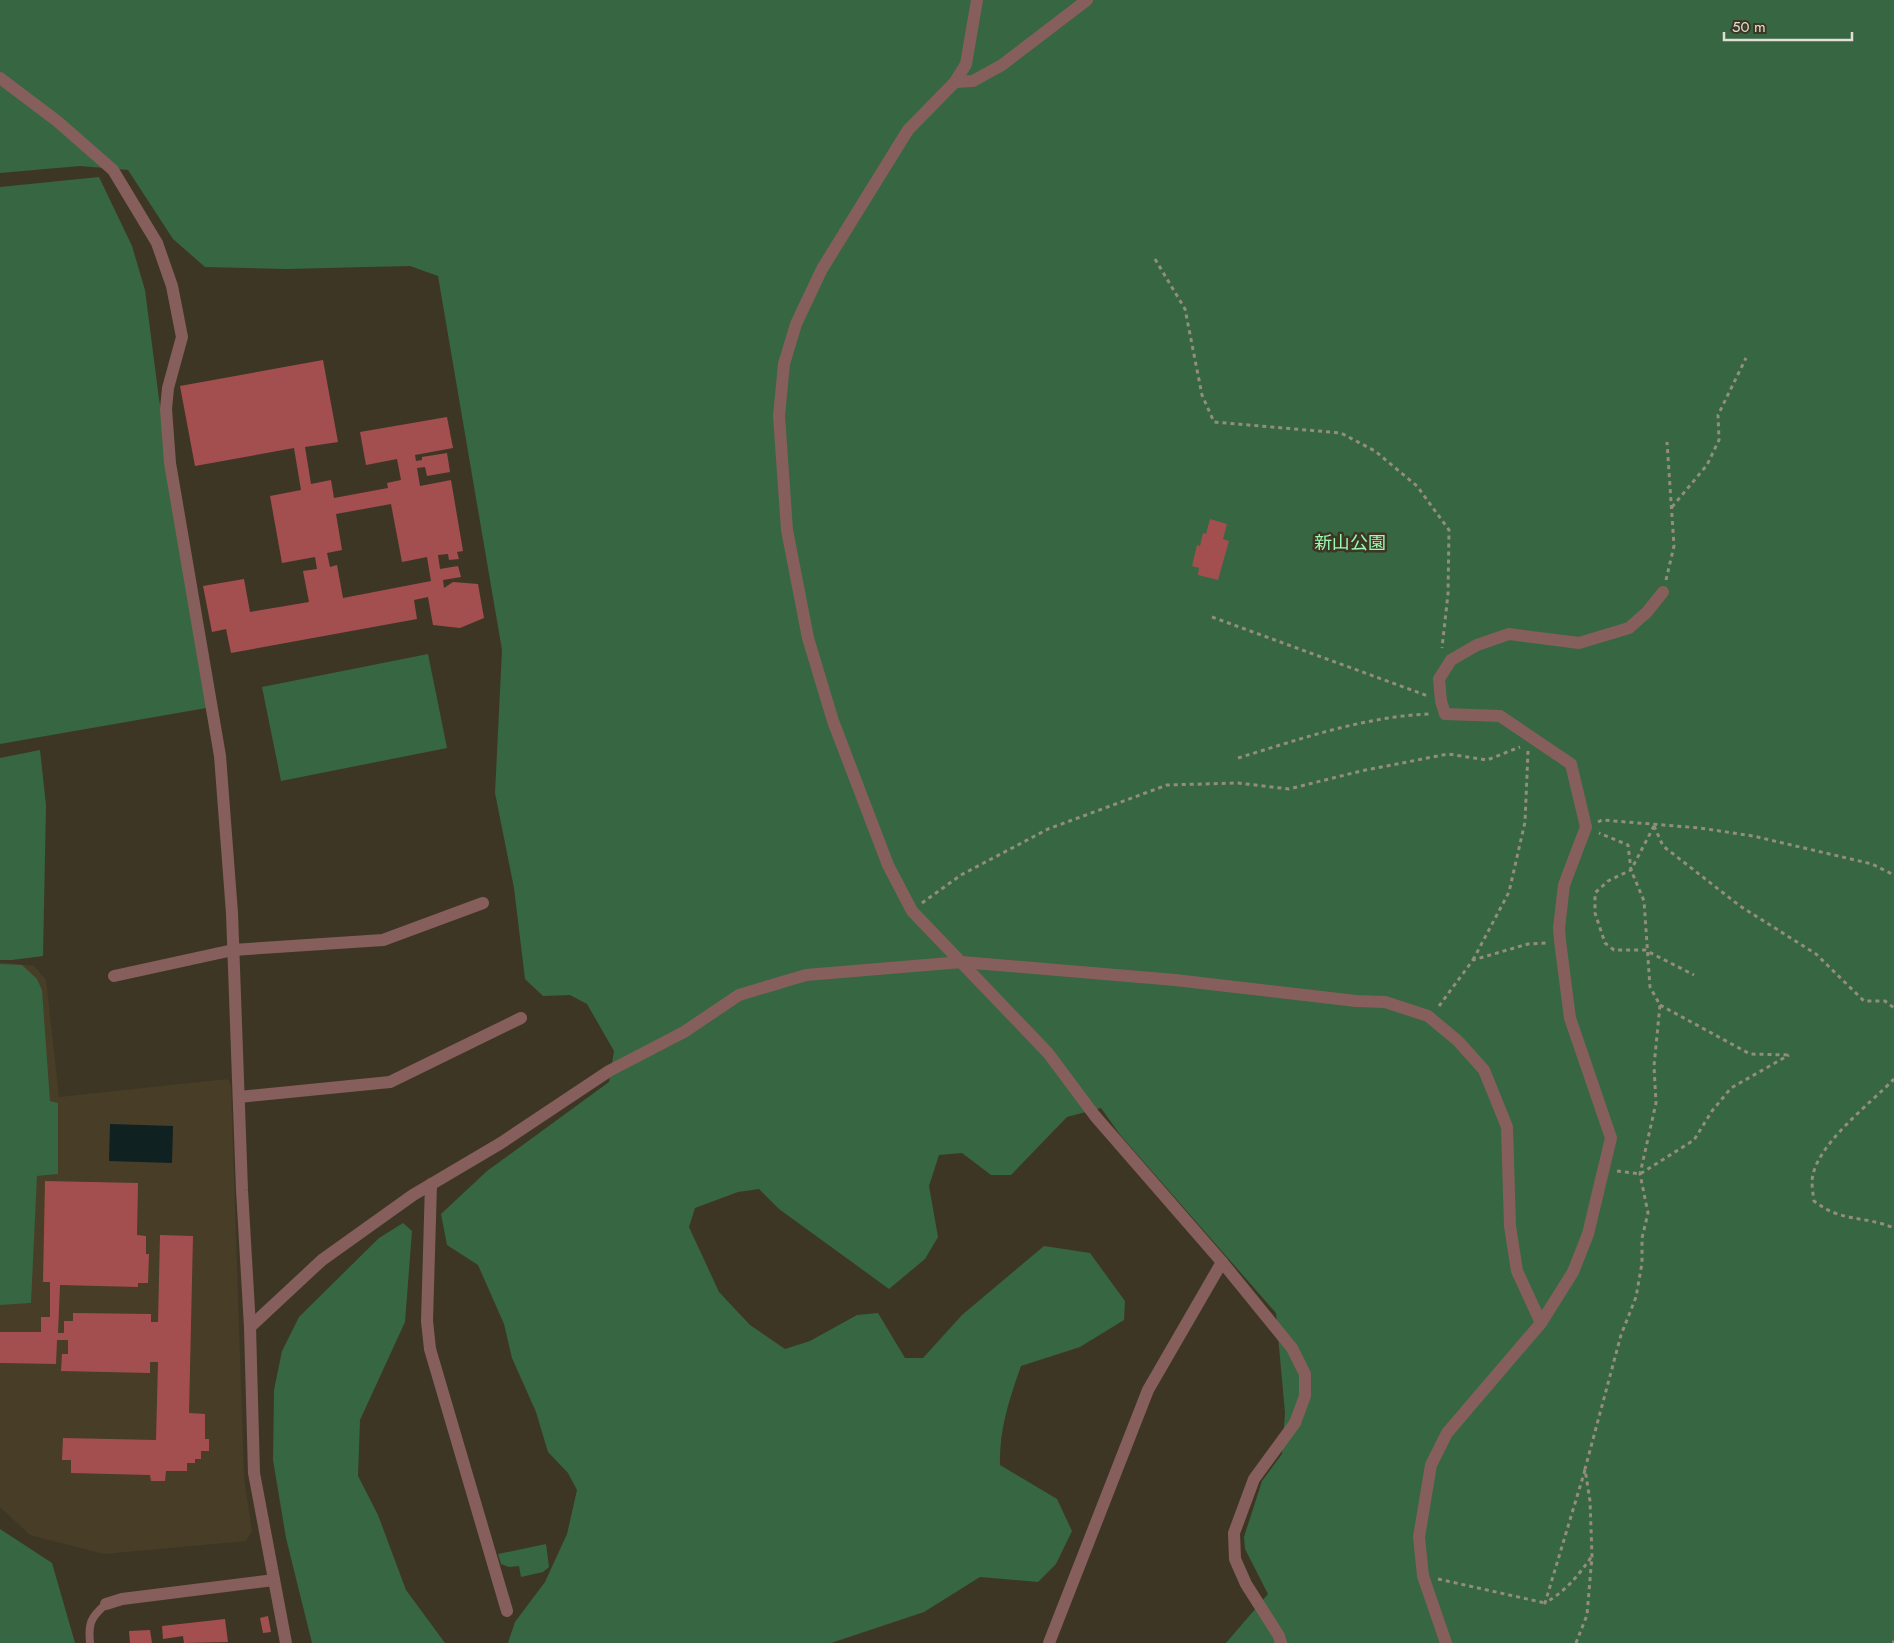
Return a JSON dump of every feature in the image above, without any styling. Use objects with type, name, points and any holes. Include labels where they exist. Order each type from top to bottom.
[{"type":"street","points":[[977,0],[966,64],[956,82],[908,130],[822,269],[796,324],[784,364],[779,416],[787,530],[808,638],[833,721],[881,847],[912,911],[1048,1053],[1095,1116],[1222,1262],[1292,1348],[1305,1374],[1305,1396],[1295,1423],[1254,1479],[1234,1533],[1235,1559],[1246,1584],[1279,1636],[1281,1643]]},
{"type":"street","points":[[956,82],[973,81],[1002,65],[1087,0]]},
{"type":"street","points":[[0,78],[57,122],[113,170],[157,243],[172,286],[182,337],[168,388],[166,409],[170,463],[220,756],[234,950],[250,1328],[254,1473],[286,1643]]},
{"type":"street","points":[[1446,1643],[1423,1576],[1420,1537],[1431,1465],[1447,1433],[1541,1323],[1573,1272],[1588,1234],[1612,1138],[1570,1018],[1560,941],[1559,928],[1564,885],[1586,827],[1571,764],[1500,716],[1444,714],[1440,701],[1439,679],[1451,660],[1476,645],[1509,634],[1579,643],[1628,628],[1647,612],[1663,592]]},
{"type":"street","points":[[114,976],[234,950],[383,940],[483,903]]},
{"type":"street","points":[[250,1328],[322,1260],[431,1184],[501,1143],[609,1071],[684,1032],[739,995],[806,976],[962,962],[1175,980],[1356,1001],[1385,1002],[1428,1016],[1458,1041],[1484,1070],[1507,1127],[1510,1226],[1517,1271],[1541,1323]]},
{"type":"street","points":[[239,1097],[390,1082],[521,1018]]},
{"type":"street","points":[[431,1184],[427,1321],[430,1349],[506,1611]]},
{"type":"street","points":[[1049,1643],[1148,1390],[1222,1262]]},
{"type":"street","points":[[106,1604],[122,1599],[274,1580]]},
{"type":"lane","points":[[90,1643],[89,1631],[93,1615],[106,1604]]},
{"type":"path","points":[[1156,259],[1185,309],[1202,395],[1214,422],[1341,433],[1375,452],[1418,486],[1449,530],[1448,594],[1442,651]]},
{"type":"path","points":[[1672,507],[1707,465],[1719,440],[1718,415],[1746,358]]},
{"type":"path","points":[[1663,592],[1674,546],[1667,442]]},
{"type":"path","points":[[1212,617],[1440,701]]},
{"type":"path","points":[[1238,758],[1344,726],[1410,715],[1444,714]]},
{"type":"path","points":[[912,911],[961,875],[1048,829],[1167,785],[1238,783],[1289,790],[1361,772],[1448,754],[1487,760],[1528,743],[1525,822],[1509,892],[1473,960],[1445,1000],[1428,1016]]},
{"type":"path","points":[[1586,827],[1602,820],[1654,826],[1700,828],[1753,836],[1872,864],[1894,875]]},
{"type":"path","points":[[1654,826],[1631,870],[1608,881],[1595,893],[1595,913],[1605,944],[1614,950],[1646,950],[1694,975]]},
{"type":"path","points":[[1654,826],[1663,846],[1740,906],[1816,954],[1864,1001],[1885,1001],[1894,1008]]},
{"type":"path","points":[[1586,827],[1628,845],[1631,870],[1644,901],[1650,987],[1660,1005],[1750,1054],[1789,1054],[1731,1088],[1712,1111],[1694,1140],[1640,1174],[1604,1170]]},
{"type":"path","points":[[1473,960],[1528,944],[1560,941]]},
{"type":"path","points":[[1545,1603],[1585,1469],[1621,1335],[1636,1297],[1642,1263],[1642,1238],[1648,1214],[1640,1174],[1656,1103],[1654,1066],[1660,1005]]},
{"type":"path","points":[[1894,1080],[1837,1133],[1821,1157],[1812,1180],[1814,1201],[1828,1212],[1849,1218],[1879,1222],[1894,1228]]},
{"type":"path","points":[[1576,1643],[1587,1615],[1592,1556],[1590,1501],[1585,1469]]},
{"type":"path","points":[[1423,1576],[1545,1603],[1559,1595],[1576,1579],[1592,1556]]},
{"type":"shaded area","points":[[0,962],[34,966],[46,980],[59,1097],[228,1079],[231,1087],[244,1478],[252,1531],[246,1541],[104,1554],[30,1535],[0,1507]]},
{"type":"shaded area","points":[[110,1124],[173,1126],[172,1163],[109,1161]]},
{"type":"green space","name":"新山公園","points":[[0,0],[1894,0],[1894,1643],[1226,1643],[1268,1594],[1245,1549],[1244,1537],[1262,1481],[1282,1454],[1285,1413],[1276,1313],[1121,1136],[1101,1108],[1067,1117],[1011,1175],[991,1175],[962,1153],[939,1155],[929,1186],[938,1237],[925,1259],[889,1289],[779,1209],[759,1189],[738,1192],[695,1208],[689,1227],[719,1292],[750,1325],[785,1349],[810,1341],[857,1315],[878,1313],[905,1358],[923,1358],[962,1315],[1044,1246],[1090,1253],[1125,1301],[1124,1320],[1080,1347],[1021,1366],[1003,1427],[1000,1465],[1057,1499],[1072,1531],[1056,1564],[1038,1582],[980,1577],[924,1612],[831,1643],[508,1643],[515,1622],[545,1582],[567,1534],[577,1490],[568,1473],[548,1452],[536,1412],[512,1358],[504,1324],[478,1265],[447,1245],[441,1214],[487,1171],[609,1082],[614,1051],[587,1004],[570,995],[543,996],[525,979],[514,888],[495,793],[502,650],[438,276],[410,266],[286,269],[205,267],[173,239],[128,170],[80,166],[0,173]]},
{"type":"green space","points":[[99,177],[132,246],[145,290],[159,399],[212,707],[0,744],[0,187]]},
{"type":"green space","points":[[428,654],[447,748],[281,781],[262,687]]},
{"type":"green space","points":[[40,750],[46,805],[43,956],[0,960],[0,758]]},
{"type":"green space","points":[[0,964],[22,965],[37,979],[42,990],[50,1101],[58,1103],[58,1174],[37,1176],[31,1303],[0,1305]]},
{"type":"green space","points":[[403,1223],[412,1231],[405,1322],[360,1420],[358,1476],[378,1515],[406,1590],[445,1643],[312,1643],[286,1538],[273,1460],[274,1390],[282,1351],[299,1317],[379,1238]]},
{"type":"green space","points":[[0,1529],[52,1563],[75,1643],[0,1643]]},
{"type":"green space","points":[[546,1544],[549,1567],[543,1572],[521,1577],[519,1566],[509,1567],[501,1564],[498,1554]]},
{"type":"building","points":[[323,360],[338,442],[305,447],[311,484],[331,480],[334,498],[388,488],[387,483],[401,480],[397,459],[366,465],[360,432],[447,417],[453,448],[415,455],[416,461],[422,460],[422,457],[447,453],[450,472],[427,476],[425,467],[417,468],[420,486],[451,480],[463,551],[457,552],[459,559],[449,560],[448,554],[438,555],[440,569],[458,566],[461,577],[443,580],[444,588],[453,582],[478,584],[484,618],[460,628],[433,625],[428,597],[414,600],[417,619],[231,653],[226,629],[212,632],[203,586],[244,579],[250,612],[309,602],[303,571],[317,569],[315,557],[282,563],[270,496],[301,490],[294,448],[195,466],[180,386]],"holes":[[[391,504],[402,562],[427,557],[431,581],[343,598],[337,565],[330,567],[327,553],[342,550],[336,514]]]},
{"type":"building","points":[[1210,519],[1227,524],[1223,539],[1229,541],[1218,580],[1198,575],[1199,568],[1192,566],[1197,545],[1200,546],[1203,533],[1206,534]]},
{"type":"building","points":[[45,1181],[138,1183],[137,1235],[146,1236],[146,1254],[149,1254],[148,1283],[138,1283],[138,1287],[60,1285],[58,1333],[64,1333],[64,1321],[73,1321],[73,1313],[151,1314],[151,1322],[158,1322],[160,1235],[193,1236],[189,1413],[205,1414],[205,1439],[209,1439],[209,1451],[201,1451],[201,1459],[195,1459],[195,1463],[187,1463],[187,1471],[166,1471],[165,1481],[151,1481],[150,1475],[71,1473],[71,1460],[62,1460],[63,1438],[156,1440],[158,1362],[150,1362],[150,1373],[61,1371],[62,1354],[68,1354],[68,1340],[57,1340],[56,1364],[0,1363],[0,1332],[41,1332],[41,1317],[50,1317],[50,1282],[43,1282]]},
{"type":"building","points":[[268,1616],[271,1632],[263,1633],[260,1618]]},
{"type":"building","points":[[225,1619],[228,1642],[184,1643],[183,1636],[163,1639],[162,1626]]},
{"type":"building","points":[[150,1630],[152,1643],[130,1643],[129,1631]]}]
